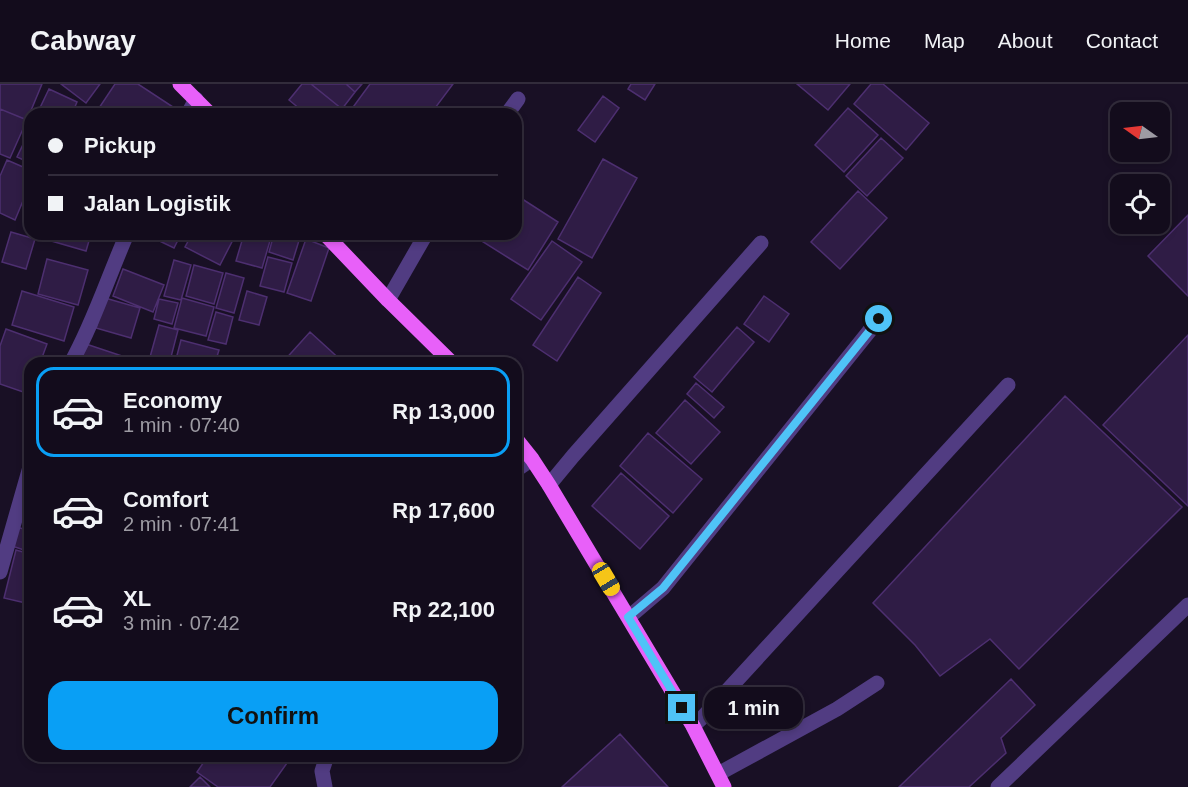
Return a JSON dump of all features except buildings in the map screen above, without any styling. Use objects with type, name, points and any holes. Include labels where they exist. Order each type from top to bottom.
[{"type":"main road","points":[[180,84],[204,108]]},
{"type":"main road","points":[[331,240],[387,300],[446,357]]},
{"type":"main road","points":[[522,446],[549,485],[693,726],[721,781]]},
{"type":"street","points":[[191,108],[196,99]]},
{"type":"street","points":[[511,108],[518,99]]},
{"type":"street","points":[[74,357],[86,337],[124,240]]},
{"type":"street","points":[[387,300],[422,240]]},
{"type":"street","points":[[549,485],[760,243]]},
{"type":"street","points":[[628,617],[663,588],[879,319]]},
{"type":"street","points":[[693,726],[1008,385]]},
{"type":"street","points":[[522,466],[532,459]]},
{"type":"street","points":[[0,572],[24,488]]},
{"type":"street","points":[[998,787],[1188,605]]},
{"type":"street","points":[[721,781],[877,682]]},
{"type":"street","points":[[325,762],[322,771],[325,787]]},
{"type":"route","points":[[682,708],[628,617],[663,588],[879,319]]}]
